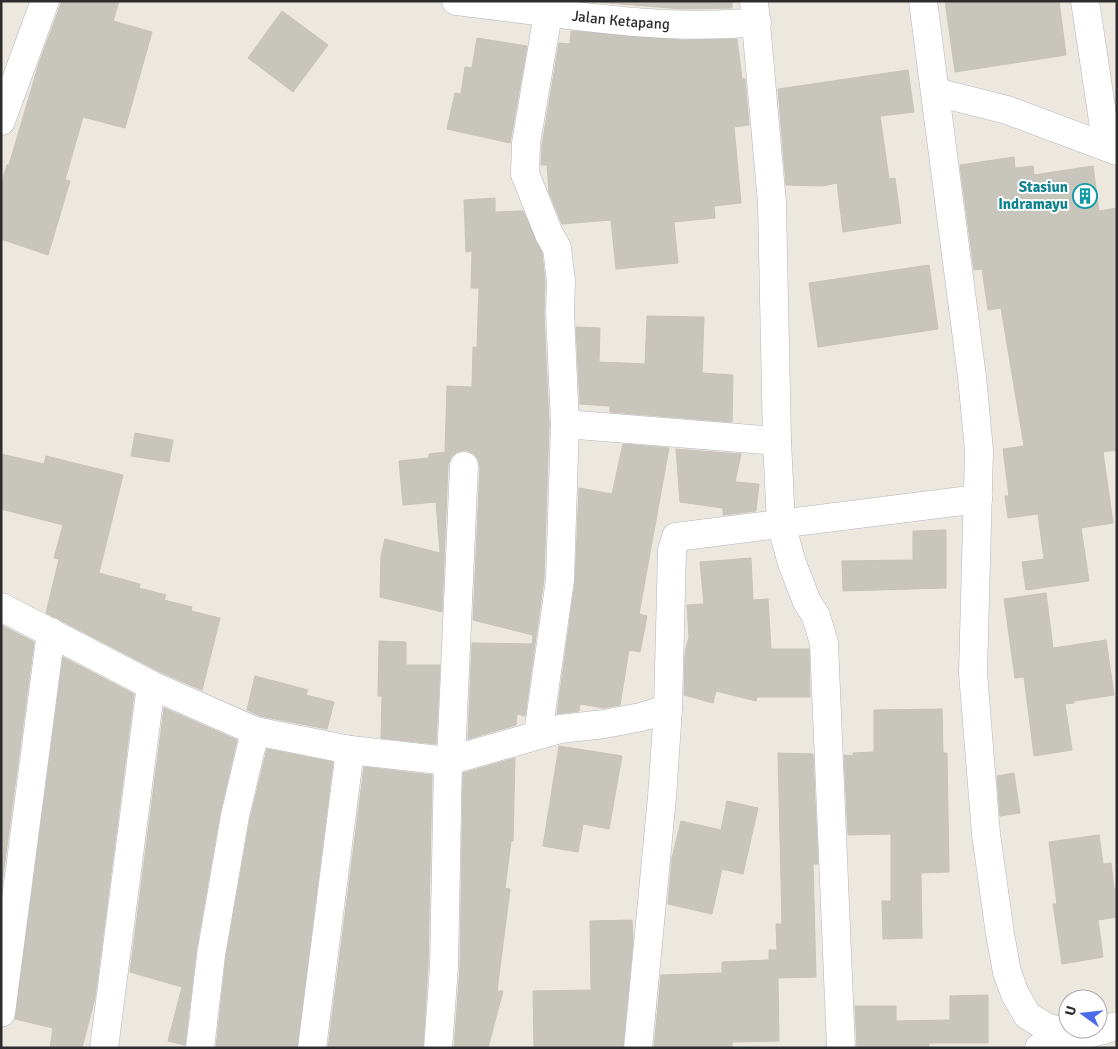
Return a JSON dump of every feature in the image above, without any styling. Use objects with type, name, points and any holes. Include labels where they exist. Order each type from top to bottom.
[{"type":"street","points":[[3,107],[45,1]]},
{"type":"street","name":"Jalan Ketapang","points":[[456,1],[548,14],[686,25],[755,12]]},
{"type":"street","points":[[923,1],[972,377],[979,450],[973,673],[986,834],[1003,954],[1015,994],[1027,1015],[1046,1027],[1058,1030]]},
{"type":"street","points":[[936,92],[1007,110],[1112,149],[1090,2]]},
{"type":"street","points":[[755,12],[772,203],[777,442],[781,524],[792,563],[807,602],[816,616],[824,643],[841,1048]]},
{"type":"street","points":[[538,734],[560,580],[565,424],[560,313],[561,281],[557,248],[548,234],[524,174],[526,143],[548,14]]},
{"type":"street","points":[[565,424],[777,442]]},
{"type":"street","points":[[438,1048],[444,967],[450,761],[464,466]]},
{"type":"street","points":[[638,1048],[662,797],[668,709],[672,550],[676,536],[978,499]]},
{"type":"street","points":[[1,607],[151,685],[255,731],[350,750],[450,761],[538,734],[641,717],[668,709]]},
{"type":"street","points":[[1,1013],[27,828],[33,758],[51,632]]},
{"type":"street","points":[[104,1048],[151,685]]},
{"type":"street","points":[[200,1048],[211,955],[235,816],[255,731]]},
{"type":"street","points":[[312,1048],[350,750]]},
{"type":"street","points":[[1039,1048],[1068,1039]]},
{"type":"building","points":[[62,1],[119,1],[113,21],[152,32],[125,128],[83,117],[65,180],[70,181],[48,255],[1,239],[1,184],[7,165],[9,165],[39,63]]},
{"type":"building","points":[[585,1],[732,1],[732,8],[682,9]]},
{"type":"building","points":[[945,1],[1059,1],[1066,55],[955,72]]},
{"type":"building","points":[[282,11],[328,45],[293,92],[248,58]]},
{"type":"building","points":[[571,31],[681,40],[737,39],[742,79],[745,79],[749,125],[734,127],[741,203],[714,206],[715,218],[674,222],[678,263],[616,269],[611,220],[562,224],[549,192],[547,165],[541,165],[542,145],[559,43],[570,44]]},
{"type":"building","points":[[477,38],[527,46],[510,143],[447,129],[455,93],[461,94],[465,67],[472,68]]},
{"type":"building","points":[[908,70],[914,112],[880,116],[889,179],[895,178],[901,223],[843,232],[837,183],[822,186],[786,185],[778,89]]},
{"type":"building","points":[[1014,157],[1015,168],[1033,166],[1034,175],[1093,166],[1099,211],[1117,208],[1117,450],[1103,452],[1113,523],[1081,528],[1089,581],[1026,590],[1022,562],[1044,559],[1038,514],[1008,518],[1005,496],[1009,496],[1003,449],[1024,446],[1001,308],[988,310],[982,269],[974,270],[960,165]]},
{"type":"building","points":[[495,198],[495,212],[523,211],[542,253],[545,282],[544,314],[549,424],[544,579],[525,716],[517,714],[516,725],[468,739],[472,643],[532,644],[533,635],[473,620],[480,467],[478,459],[473,453],[465,450],[457,452],[451,457],[448,465],[442,612],[380,597],[381,556],[385,539],[440,553],[436,502],[403,505],[399,461],[429,458],[429,454],[445,452],[447,386],[472,387],[473,347],[477,348],[479,288],[471,288],[472,251],[466,252],[464,200]]},
{"type":"building","points":[[929,265],[938,329],[818,347],[809,283]]},
{"type":"building","points":[[647,316],[704,317],[702,373],[733,375],[732,422],[610,412],[610,406],[580,404],[576,327],[600,328],[599,362],[645,364]]},
{"type":"building","points":[[135,433],[173,440],[169,462],[131,456]]},
{"type":"building","points":[[623,444],[669,448],[639,614],[647,616],[640,652],[629,650],[620,705],[604,708],[580,704],[579,711],[557,714],[575,582],[579,488],[612,494]]},
{"type":"building","points":[[676,449],[741,454],[735,482],[759,484],[756,511],[723,515],[723,508],[680,502]]},
{"type":"building","points":[[1,454],[44,464],[46,456],[123,475],[99,573],[140,584],[139,588],[166,595],[164,600],[192,607],[191,611],[220,618],[202,690],[158,671],[46,613],[59,559],[54,558],[63,525],[1,509]]},
{"type":"building","points":[[946,530],[946,588],[843,591],[842,561],[913,560],[913,531]]},
{"type":"building","points":[[751,558],[753,600],[768,599],[771,649],[809,649],[810,697],[757,697],[756,701],[716,691],[713,703],[684,695],[685,652],[689,637],[687,605],[704,604],[700,562]]},
{"type":"building","points":[[1046,593],[1053,648],[1106,640],[1114,695],[1065,704],[1072,750],[1034,756],[1024,677],[1015,678],[1004,599]]},
{"type":"building","points":[[1,625],[34,642],[1,891]]},
{"type":"building","points":[[379,641],[406,642],[406,665],[440,665],[436,744],[381,738],[382,696],[378,696]]},
{"type":"building","points":[[63,657],[134,694],[95,998],[82,1048],[50,1048],[53,1028],[15,1019]]},
{"type":"building","points":[[255,676],[308,690],[306,695],[334,702],[327,729],[260,716],[247,710]]},
{"type":"building","points":[[164,708],[237,740],[220,813],[196,952],[185,1045],[168,1041],[182,987],[130,972]]},
{"type":"building","points":[[942,709],[943,753],[947,753],[949,872],[921,873],[922,938],[883,939],[882,901],[891,901],[891,834],[848,835],[844,755],[853,756],[853,753],[874,752],[874,710]]},
{"type":"building","points":[[559,746],[622,756],[609,829],[583,824],[578,852],[543,846]]},
{"type":"building","points":[[267,749],[333,762],[297,1048],[216,1048],[226,957],[250,819]]},
{"type":"building","points":[[778,753],[813,754],[818,864],[813,864],[816,977],[778,978],[779,1041],[732,1042],[732,1048],[654,1048],[661,975],[722,973],[722,962],[769,960],[769,950],[777,950],[776,924],[782,924]]},
{"type":"building","points":[[515,758],[513,841],[511,841],[505,888],[510,889],[497,991],[503,991],[488,1048],[454,1048],[460,967],[463,773]]},
{"type":"building","points":[[364,767],[432,775],[428,966],[423,1048],[328,1048]]},
{"type":"building","points":[[1014,773],[1020,813],[1000,816],[997,776]]},
{"type":"building","points":[[727,801],[758,808],[743,874],[722,869],[712,914],[668,904],[672,858],[681,821],[721,830]]},
{"type":"building","points":[[1099,835],[1103,864],[1111,863],[1114,889],[1117,888],[1117,917],[1098,920],[1103,957],[1062,964],[1053,904],[1057,904],[1049,842]]},
{"type":"building","points":[[632,920],[633,941],[623,1048],[534,1048],[533,991],[591,990],[590,921]]},
{"type":"building","points":[[988,995],[988,1043],[929,1043],[929,1048],[857,1048],[855,1006],[896,1006],[896,1021],[950,1020],[950,996]]},
{"type":"place","name":"Stasiun Indramayu","points":[[1085,196]]}]
